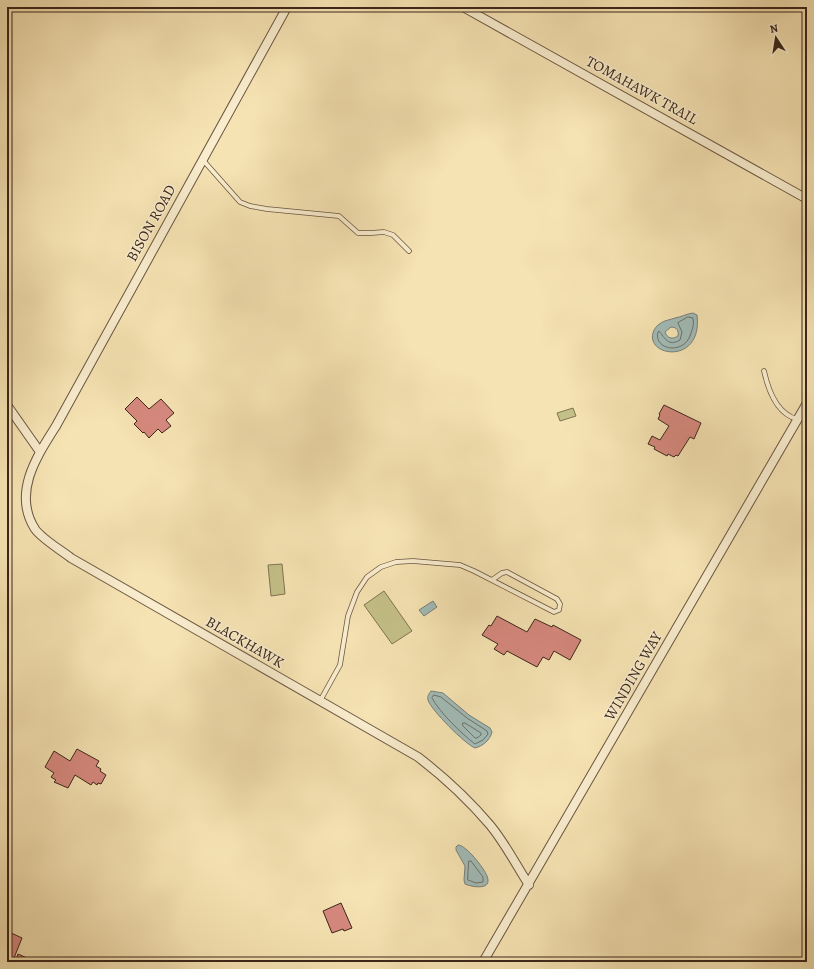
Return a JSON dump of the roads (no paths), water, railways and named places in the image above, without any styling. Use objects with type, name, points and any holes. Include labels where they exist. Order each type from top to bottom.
[{"type":"street","name":"BISON ROAD","points":[[40,452],[56,426],[287,7]]},
{"type":"street","name":"TOMAHAWK TRAIL","points":[[463,7],[807,198]]},
{"type":"street","name":"WINDING WAY","points":[[483,962],[807,403]]},
{"type":"street","points":[[7,405],[40,452]]},
{"type":"street","name":"BLACKHAWK","points":[[40,452],[34,462],[28,482],[26,500],[29,516],[36,530],[71,558],[418,757],[444,777],[468,800],[491,826],[529,885]]},
{"type":"lane","points":[[202,159],[240,202],[250,206],[266,209],[339,216],[358,233],[371,234],[384,232],[393,235],[409,251]]},
{"type":"lane","points":[[764,371],[771,394],[789,417],[798,419]]},
{"type":"lane","points":[[320,700],[340,665],[348,616],[357,592],[367,577],[381,567],[396,562],[413,561],[460,565],[474,570],[492,580],[554,612],[559,610],[560,604],[557,599],[507,572],[502,573],[492,580]]},
{"type":"water","points":[[693,313],[697,315],[697,331],[692,342],[684,349],[675,352],[665,351],[658,347],[653,341],[653,333],[655,329],[664,321]],"holes":[[[671,327],[677,330],[678,336],[674,338],[667,336],[665,332]]]},
{"type":"water","points":[[433,601],[437,607],[424,616],[419,610]]},
{"type":"water","points":[[431,691],[443,693],[469,715],[490,728],[492,732],[488,740],[475,748],[457,734],[430,705],[428,695]]},
{"type":"water","points":[[458,845],[470,853],[482,868],[488,881],[485,886],[477,887],[465,884],[465,866],[456,850]]}]
